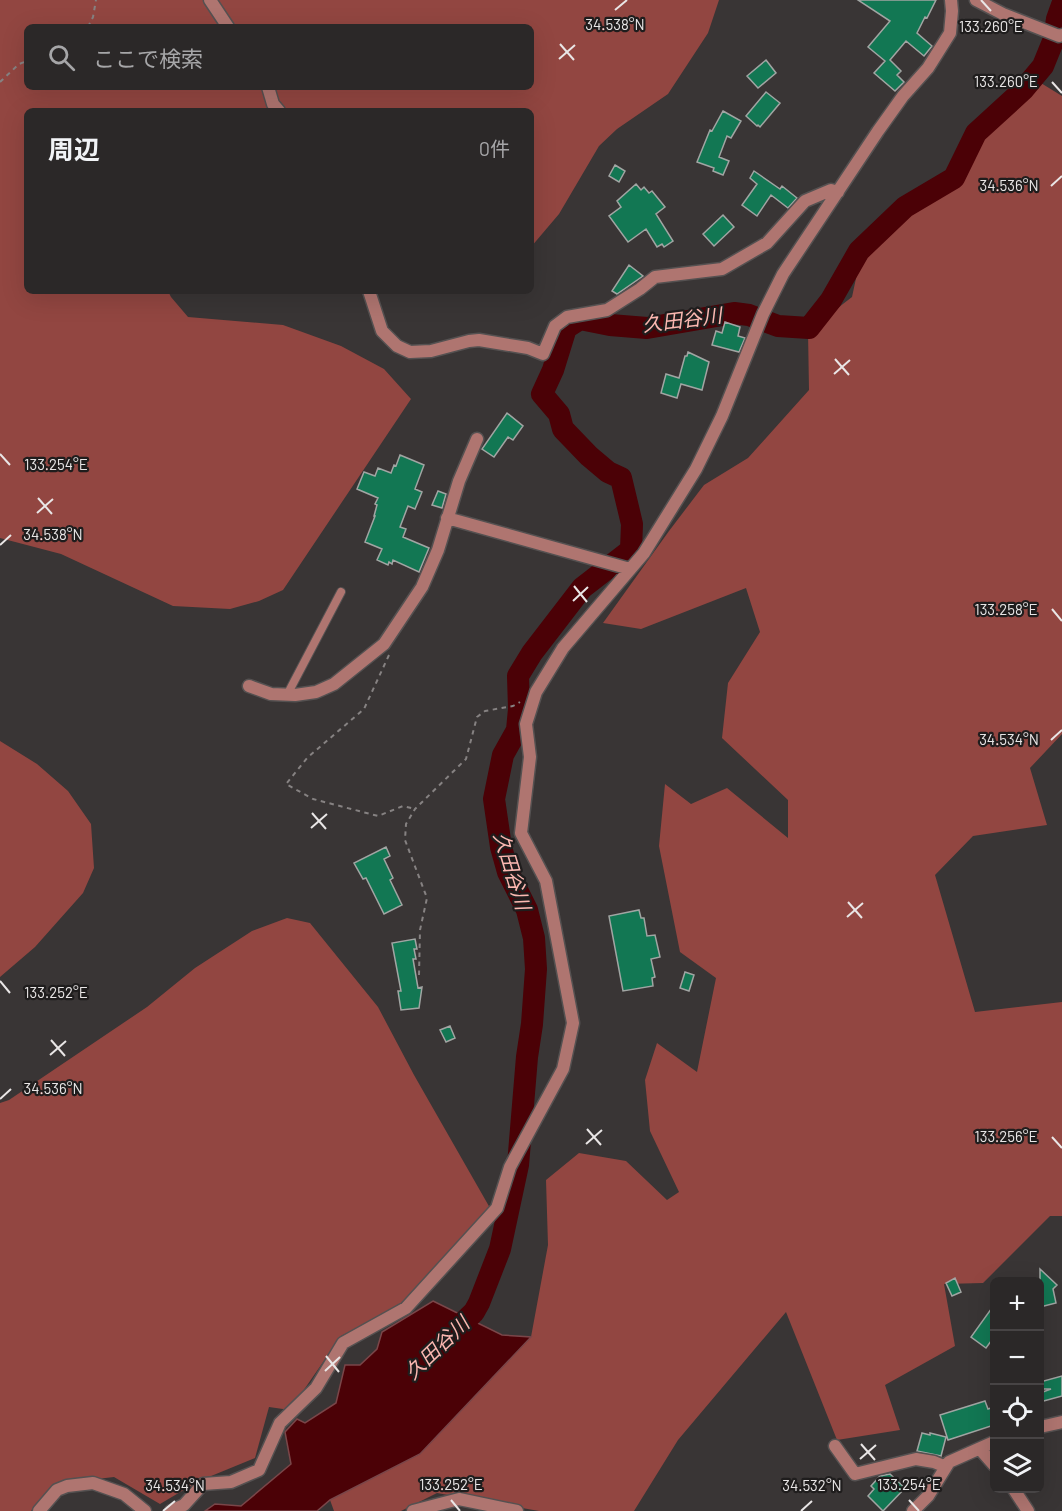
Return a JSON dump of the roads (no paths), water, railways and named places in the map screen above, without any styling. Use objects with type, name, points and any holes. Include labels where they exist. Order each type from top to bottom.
[{"type":"street","points":[[210,0],[226,24]]},
{"type":"street","points":[[171,1511],[184,1505],[203,1484],[231,1482],[259,1470],[280,1423],[316,1388],[343,1343],[406,1308],[497,1208],[510,1167],[563,1069],[573,1023],[546,881],[521,833],[530,757],[526,724],[536,692],[563,648],[625,567],[644,554],[696,469],[722,416],[763,314],[783,274],[878,131],[903,96],[928,68],[950,33],[951,0]]},
{"type":"street","points":[[976,0],[1003,14],[1059,36],[1062,35]]},
{"type":"street","points":[[269,90],[276,108]]},
{"type":"street","points":[[370,294],[382,331],[397,346],[410,352],[431,351],[479,340],[528,348],[543,354],[555,326],[567,317],[607,310],[655,277],[722,269],[767,243],[805,201],[831,190],[837,192]]},
{"type":"street","points":[[249,686],[272,694],[295,695],[316,692],[334,684],[384,644],[422,587],[438,550],[459,481],[477,439]]},
{"type":"street","points":[[447,518],[625,567]]},
{"type":"street","points":[[1044,1426],[1062,1422]]},
{"type":"street","points":[[913,1511],[928,1496],[949,1462],[990,1444]]},
{"type":"street","points":[[835,1446],[855,1474],[916,1459],[946,1467]]},
{"type":"street","points":[[980,1449],[990,1460]]},
{"type":"street","points":[[39,1511],[57,1490],[67,1486],[93,1484],[124,1494],[145,1511]]},
{"type":"street","points":[[1016,1493],[1028,1511]]},
{"type":"street","points":[[413,1511],[459,1499],[517,1511]]},
{"type":"lane","points":[[287,695],[341,592]]},
{"type":"water","points":[[433,1301],[502,1335],[531,1337],[420,1454],[330,1500],[317,1511],[205,1511],[215,1504],[241,1506],[291,1464],[285,1432],[297,1419],[305,1423],[336,1403],[345,1365],[360,1365],[377,1349],[382,1332]]},
{"type":"waterway","name":"久田谷川","points":[[447,1338],[474,1312],[479,1303],[500,1249],[518,1165],[536,969],[534,938],[527,910],[508,872],[501,847],[494,799],[503,755],[517,730],[518,676],[532,653],[582,588],[631,550],[632,524],[621,478],[608,472],[589,456],[563,429],[559,414],[542,394],[553,370],[566,328],[580,319],[610,325],[647,328],[734,313],[749,315],[778,326],[809,328],[831,300],[859,251],[905,207],[954,178],[976,133],[1023,90],[1043,66],[1054,39],[1062,5]]}]
